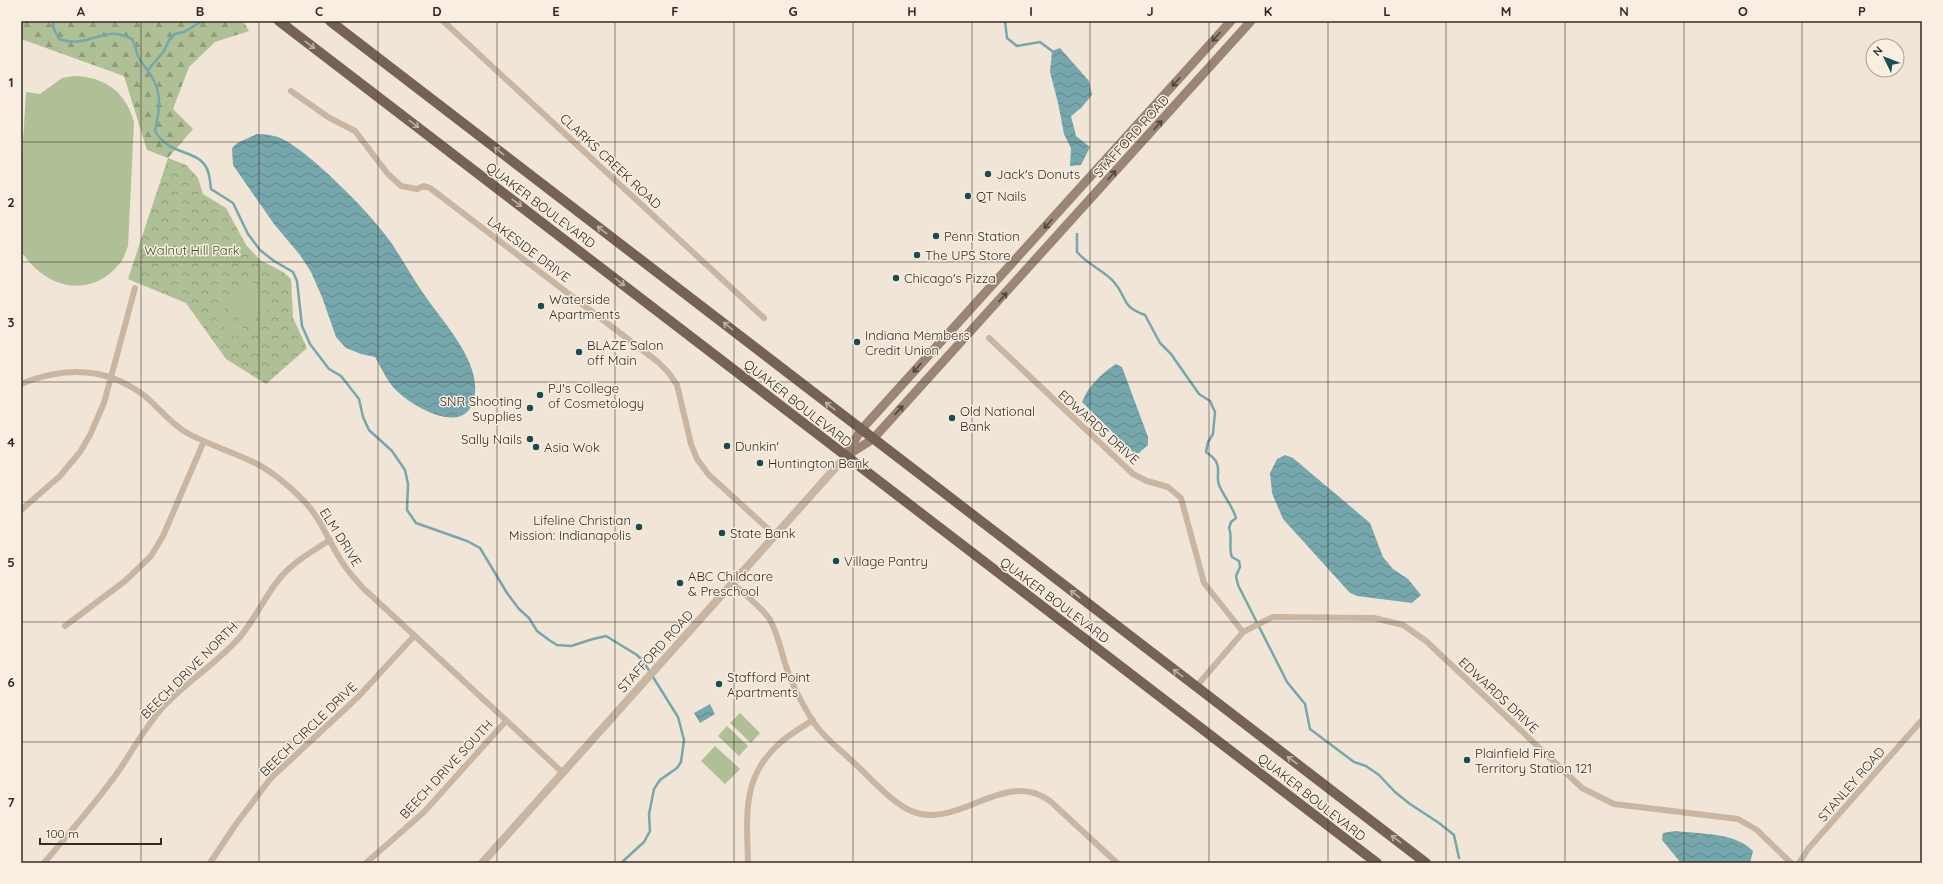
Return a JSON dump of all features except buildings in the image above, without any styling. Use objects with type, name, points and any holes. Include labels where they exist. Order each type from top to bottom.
[{"type":"main road","name":"QUAKER BOULEVARD","points":[[279,21],[1377,863]]},
{"type":"main road","name":"QUAKER BOULEVARD","points":[[330,21],[1426,863]]},
{"type":"main road","name":"STAFFORD ROAD","points":[[846,456],[861,430],[1231,21]]},
{"type":"main road","name":"STAFFORD ROAD","points":[[846,456],[873,439],[1251,21]]},
{"type":"street","name":"CLARKS CREEK ROAD","points":[[443,21],[764,318]]},
{"type":"street","name":"LAKESIDE DRIVE","points":[[291,91],[328,117],[355,131],[388,174],[401,186],[417,189],[424,186],[430,188],[658,362],[668,372],[677,385],[691,444],[697,459],[709,474],[776,536]]},
{"type":"street","points":[[21,510],[54,483],[80,452],[99,418],[135,288]]},
{"type":"street","name":"EDWARDS DRIVE","points":[[989,338],[1133,474],[1147,481],[1168,487],[1181,498],[1204,583],[1246,630]]},
{"type":"street","name":"ELM DRIVE","points":[[21,384],[41,377],[67,373],[85,373],[111,377],[126,382],[146,397],[175,425],[204,441],[251,461],[284,482],[314,513],[341,562],[349,573],[414,636],[562,772]]},
{"type":"street","points":[[66,626],[125,581],[151,556],[163,536],[204,441]]},
{"type":"street","name":"STAFFORD ROAD","points":[[482,863],[846,456]]},
{"type":"street","name":"BEECH DRIVE NORTH","points":[[44,863],[93,805],[120,769],[144,730],[164,706],[180,690],[216,662],[238,639],[256,617],[282,576],[302,559],[330,540]]},
{"type":"street","points":[[733,584],[770,620],[790,678],[813,720],[825,736],[890,796],[909,810],[926,815],[944,815],[997,794],[1010,791],[1031,792],[1050,801],[1117,863]]},
{"type":"street","name":"EDWARDS DRIVE","points":[[1196,686],[1246,630],[1273,616],[1374,618],[1403,625],[1426,641],[1582,788],[1614,804],[1738,819],[1758,830],[1791,863]]},
{"type":"street","name":"BEECH CIRCLE DRIVE","points":[[210,863],[236,824],[271,778],[358,697],[414,636]]},
{"type":"street","points":[[748,863],[747,803],[750,789],[758,767],[781,741],[813,720]]},
{"type":"street","name":"STANLEY ROAD","points":[[1799,863],[1808,849],[1922,720]]},
{"type":"street","name":"BEECH DRIVE SOUTH","points":[[366,863],[424,812],[506,721]]},
{"type":"green space","points":[[21,21],[243,21],[249,31],[215,42],[189,67],[173,109],[193,129],[168,158],[147,150],[124,76],[21,39]]},
{"type":"green space","points":[[73,76],[94,79],[112,88],[125,102],[134,122],[128,246],[124,257],[109,274],[96,282],[83,285],[70,285],[57,282],[45,276],[34,267],[24,255],[21,255],[21,176],[26,92],[40,94],[62,78]]},
{"type":"green space","name":"Walnut Hill Park","points":[[168,158],[186,165],[198,178],[203,194],[226,208],[246,245],[260,260],[283,272],[291,279],[293,318],[307,348],[266,384],[226,359],[186,303],[128,279]]},
{"type":"green space","points":[[251,281],[273,304],[259,316],[238,294]]},
{"type":"green space","points":[[237,296],[257,317],[247,326],[228,305]]},
{"type":"green space","points":[[224,308],[244,329],[235,338],[215,317]]},
{"type":"green space","points":[[740,713],[760,733],[751,743],[730,723]]},
{"type":"green space","points":[[727,726],[748,746],[739,756],[718,736]]},
{"type":"green space","points":[[715,746],[740,769],[725,784],[701,761]]},
{"type":"water","points":[[1060,48],[1089,81],[1092,95],[1081,108],[1071,116],[1076,136],[1090,147],[1081,165],[1070,166],[1071,148],[1064,134],[1050,72],[1052,51]]},
{"type":"water","points":[[257,134],[278,137],[305,154],[338,183],[369,215],[390,241],[423,293],[451,331],[466,355],[475,380],[475,392],[471,406],[464,414],[454,417],[442,416],[417,406],[394,388],[385,376],[375,357],[361,354],[346,348],[336,337],[322,297],[311,272],[300,255],[274,224],[233,165],[232,148],[237,143]]},
{"type":"water","points":[[1116,364],[1122,367],[1148,437],[1148,445],[1139,453],[1134,453],[1082,402],[1096,380]]},
{"type":"water","points":[[1285,455],[1293,458],[1370,523],[1383,557],[1393,569],[1408,579],[1421,595],[1412,603],[1357,596],[1350,593],[1283,519],[1272,493],[1270,473],[1277,459]]},
{"type":"water","points":[[710,704],[715,714],[700,723],[694,713]]},
{"type":"water","points":[[1675,831],[1716,835],[1737,840],[1753,851],[1750,863],[1681,863],[1662,840],[1663,833]]},
{"type":"waterway","points":[[54,21],[53,27],[59,39],[66,41],[73,42],[113,34],[132,39],[139,59],[152,77],[158,91],[159,110],[155,131],[167,145],[202,161],[210,178],[211,189],[233,203],[248,234],[260,250],[274,261],[293,272],[297,281],[302,326],[310,344],[329,369],[341,376],[359,399],[363,417],[369,430],[392,451],[405,470],[408,484],[407,510],[416,523],[467,541],[480,548],[507,593],[519,609],[529,618],[537,631],[557,645],[571,646],[606,636],[637,655],[643,661],[678,717],[684,740],[681,762],[677,768],[660,780],[654,789],[649,814],[650,831],[644,842],[621,863]]},
{"type":"waterway","points":[[148,70],[164,51],[169,40],[175,34],[184,32],[202,21]]},
{"type":"waterway","points":[[1005,21],[1007,38],[1017,46],[1040,42],[1052,51]]},
{"type":"waterway","points":[[1077,234],[1077,252],[1081,257],[1106,274],[1114,282],[1128,305],[1137,312],[1145,315],[1160,343],[1171,354],[1199,394],[1210,401],[1215,412],[1213,434],[1208,442],[1206,452],[1213,457],[1216,462],[1219,485],[1236,518],[1231,522],[1229,528],[1231,535],[1231,554],[1232,557],[1239,561],[1240,567],[1236,576],[1238,585],[1287,682],[1305,704],[1310,729],[1354,762],[1366,766],[1379,775],[1395,792],[1454,835],[1459,858]]},
{"type":"place","name":"Jack's Donuts","points":[[988,174]]},
{"type":"place","name":"QT Nails","points":[[968,196]]},
{"type":"place","name":"Penn Station","points":[[936,236]]},
{"type":"place","name":"The UPS Store","points":[[917,255]]},
{"type":"place","name":"Chicago's Pizza","points":[[896,278]]},
{"type":"place","name":"Waterside Apartments","points":[[541,306]]},
{"type":"place","name":"Indiana Members Credit Union","points":[[857,342]]},
{"type":"place","name":"BLAZE Salon off Main","points":[[579,352]]},
{"type":"place","name":"PJ's College of Cosmetology","points":[[540,395]]},
{"type":"place","name":"SNR Shooting Supplies","points":[[530,408]]},
{"type":"place","name":"Old National Bank","points":[[952,418]]},
{"type":"place","name":"Sally Nails","points":[[530,439]]},
{"type":"place","name":"Dunkin'","points":[[727,446]]},
{"type":"place","name":"Asia Wok","points":[[536,447]]},
{"type":"place","name":"Huntington Bank","points":[[760,463]]},
{"type":"place","name":"Lifeline Christian Mission: Indianapolis","points":[[639,527]]},
{"type":"place","name":"State Bank","points":[[722,533]]},
{"type":"place","name":"Village Pantry","points":[[836,561]]},
{"type":"place","name":"ABC Childcare & Preschool","points":[[680,583]]},
{"type":"place","name":"Stafford Point Apartments","points":[[719,684]]},
{"type":"place","name":"Plainfield Fire Territory Station 121","points":[[1467,760]]}]
